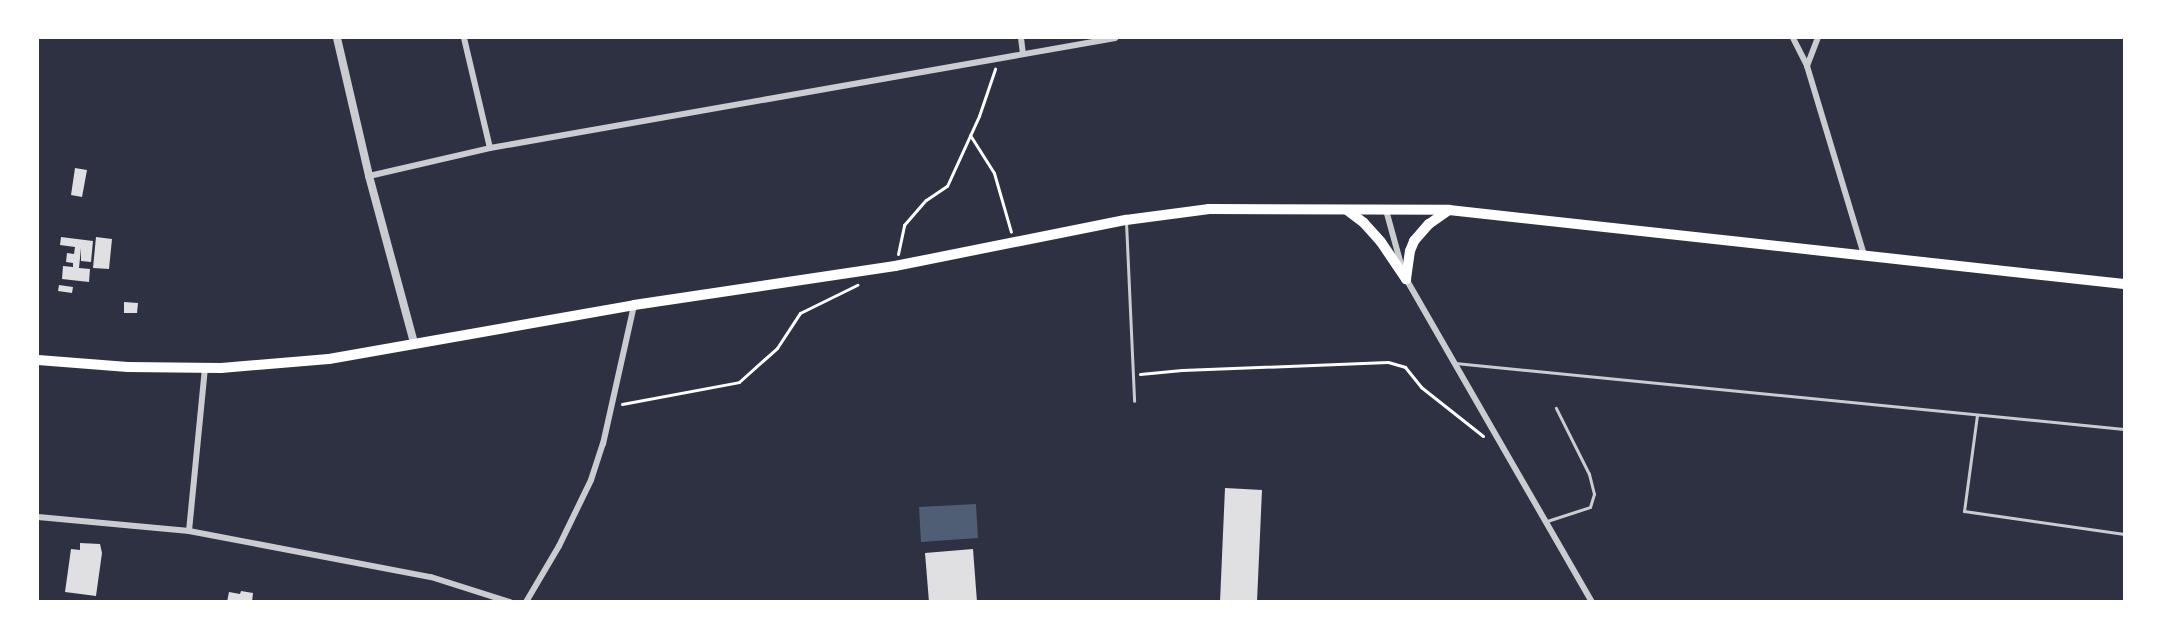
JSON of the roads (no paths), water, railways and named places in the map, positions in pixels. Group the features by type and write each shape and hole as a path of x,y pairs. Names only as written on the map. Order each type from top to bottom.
{"main road":[{"path":"38,360 128,367 205,368 329,358 634,305 895,266 1126,220 1209,209 1449,210 2124,284"},
{"path":"1347,210 1364,223 1381,242 1406,279"},
{"path":"1406,279 1410,251 1414,241 1429,224 1449,210"}],"street":[{"path":"337,38 369,176 414,343"},
{"path":"464,38 490,148"},
{"path":"1021,38 1023,54"},
{"path":"369,176 490,148 1115,38"},
{"path":"1792,38 1807,66 1864,255"},
{"path":"1807,66 1818,38"},
{"path":"1386,210 1406,279 1592,602"},
{"path":"526,602 559,546 591,480 634,305"},
{"path":"189,531 205,368"},
{"path":"38,517 189,531 431,577 510,602"}],"lane":[{"path":"1126,220 1134,401"},
{"path":"1455,363 2124,429"},
{"path":"1545,522 1590,507 1594,494 1589,474 1556,408"},
{"path":"1977,414 1964,511 2124,534"}],"water":[{"path":"976,504 978,538 921,542 919,507"}]}
